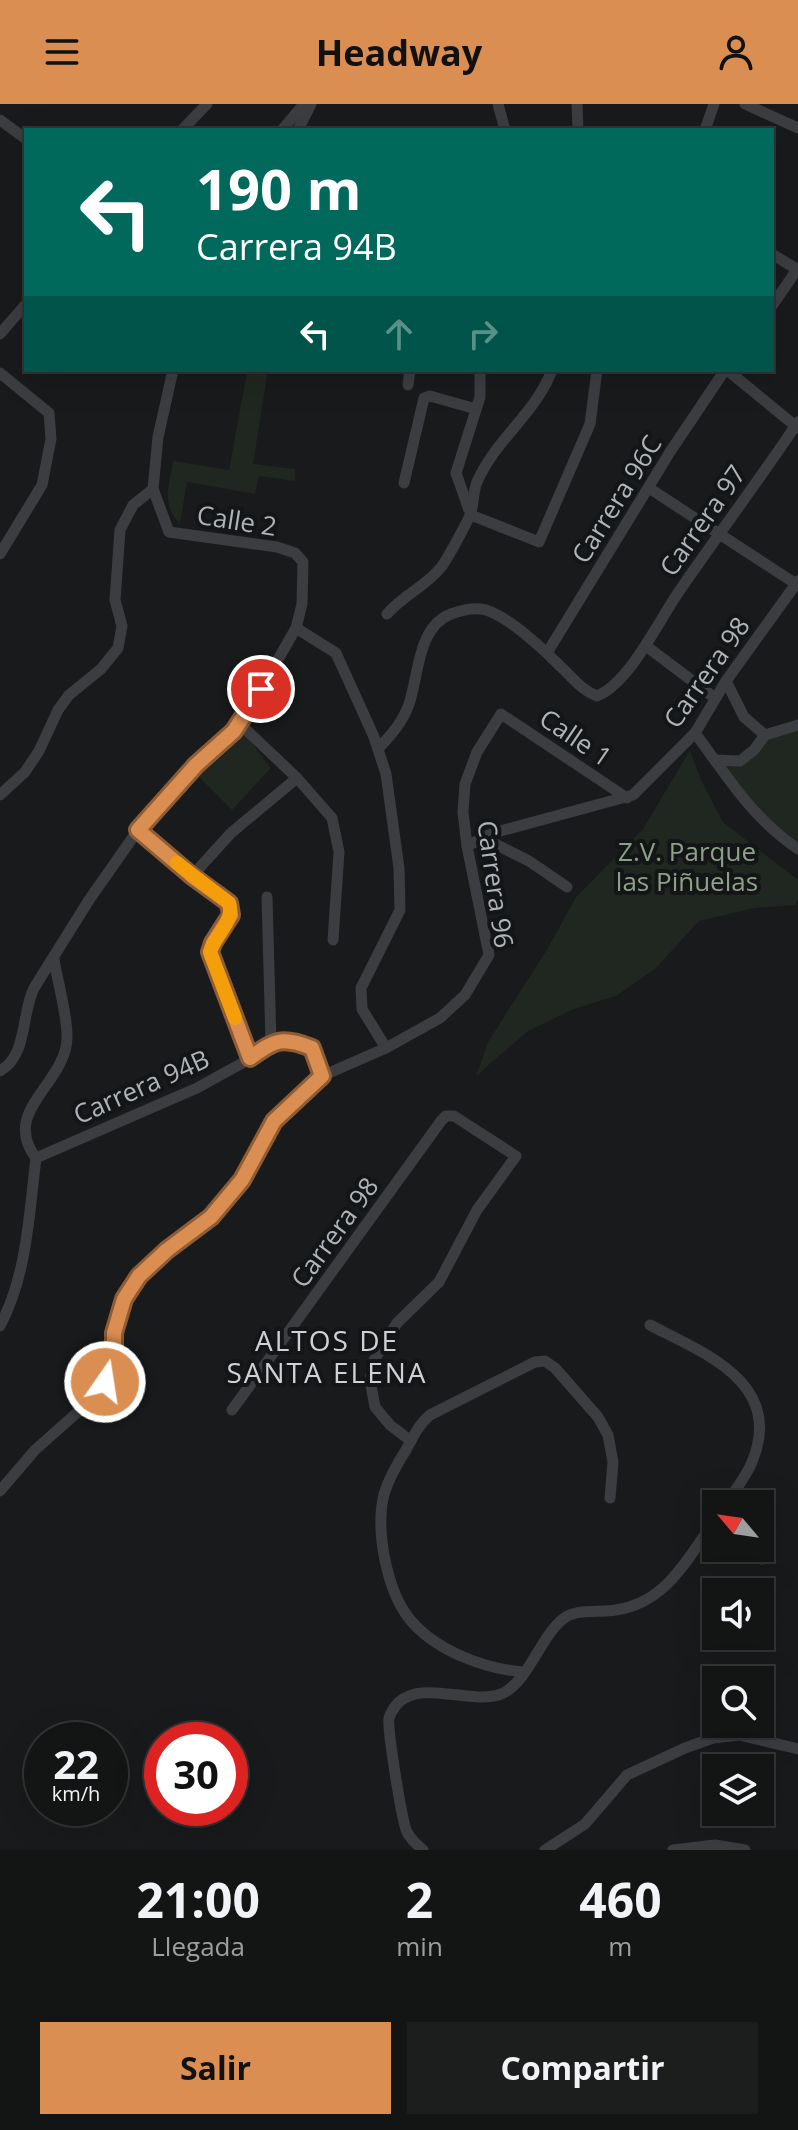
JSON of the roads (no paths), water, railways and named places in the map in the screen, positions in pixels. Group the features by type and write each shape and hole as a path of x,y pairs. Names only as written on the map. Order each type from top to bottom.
{"street":[{"path":"184,128 207,104"},
{"path":"284,128 304,104"},
{"path":"299,128 311,104"},
{"path":"498,104 504,128"},
{"path":"577,104 578,128"},
{"path":"706,128 714,104"},
{"path":"745,104 798,128"},
{"path":"0,120 24,138"},
{"path":"774,255 798,269 774,303"},
{"path":"0,334 24,306"},
{"path":"0,795 25,772 69,695 101,669 118,648 122,626 115,600 120,530 133,505 153,489 158,437 173,372"},
{"path":"408,385 410,372"},
{"path":"480,372 480,397 456,473 471,515 539,542 590,424 597,372"},
{"path":"387,614 400,599 433,577 445,562 471,515 476,484 494,454 539,397 551,372"},
{"name":"Carrera 96C","path":"547,653 725,372"},
{"path":"729,372 797,426"},
{"path":"0,373 49,413 51,439 42,485 0,554"},
{"path":"404,483 424,398 430,396 476,409"},
{"name":"Carrera 97","path":"547,653 585,691 597,696 607,692 646,646 677,594 797,426"},
{"path":"649,488 797,583"},
{"name":"Calle 2","path":"153,489 169,532 277,547 295,553 303,562 302,604 296,628"},
{"name":"Carrera 98","path":"467,846 483,838 633,795 695,733 726,681 797,583"},
{"path":"378,749 395,731 409,706 424,647 430,631 441,618 459,611 481,609 498,616 547,653"},
{"path":"0,1071 16,1055 27,1002 89,900 138,830 196,765 234,731 296,628 336,653 386,774 397,853 400,910 361,988 362,1009 386,1048"},
{"path":"646,646 715,698"},
{"path":"726,681 744,717 765,735"},
{"name":"Calle 1","path":"501,714 627,798"},
{"name":"Carrera 96","path":"322,1076 386,1048 440,1018 465,995 489,955 463,812 465,784 477,752 501,714"},
{"path":"239,723 297,778 332,818 339,852 333,940"},
{"path":"731,784 740,761 754,750 765,735 798,725"},
{"path":"695,733 731,784 773,832 798,849"},
{"path":"715,760 740,761"},
{"path":"192,876 231,833 297,778"},
{"path":"138,830 229,903 231,915 210,952 250,1058"},
{"path":"483,838 529,861 567,887"},
{"path":"0,1491 35,1450 97,1395 114,1361 114,1333 124,1299 139,1276 211,1217 242,1180 274,1121 322,1076 312,1048 293,1040 271,1043 267,897"},
{"path":"0,1326 11,1306 20,1277 36,1158 23,1146 17,1131 19,1117 60,1058 68,1039 54,959"},
{"name":"Carrera 94B","path":"36,1158 197,1088 271,1043"},
{"name":"Carrera 98","path":"232,1410 444,1118 450,1115 516,1156 477,1210 439,1282 397,1323 374,1360 370,1380 375,1407 390,1425 411,1441"},
{"path":"650,1325 726,1365 748,1390 757,1411 757,1444 750,1467 736,1489"},
{"path":"524,1672 488,1666 443,1646 414,1624 402,1605 388,1570 382,1514 389,1482 411,1441 430,1415 535,1362 545,1361 555,1368 605,1429 612,1453 610,1498"},
{"path":"423,1850 413,1841 403,1820 388,1725 396,1706 406,1697 419,1694 498,1695 511,1688 565,1617 635,1606 661,1592 702,1538"},
{"path":"545,1850 585,1824 627,1775 685,1748 713,1738 739,1735 754,1736 798,1749"},
{"path":"673,1850 715,1845 745,1850"}],"district":[{"name":"ALTOS DE SANTA ELENA","path":"327,1356"}],"park label":[{"name":"Z.V. Parque las Piñuelas","path":"687,866"}]}
